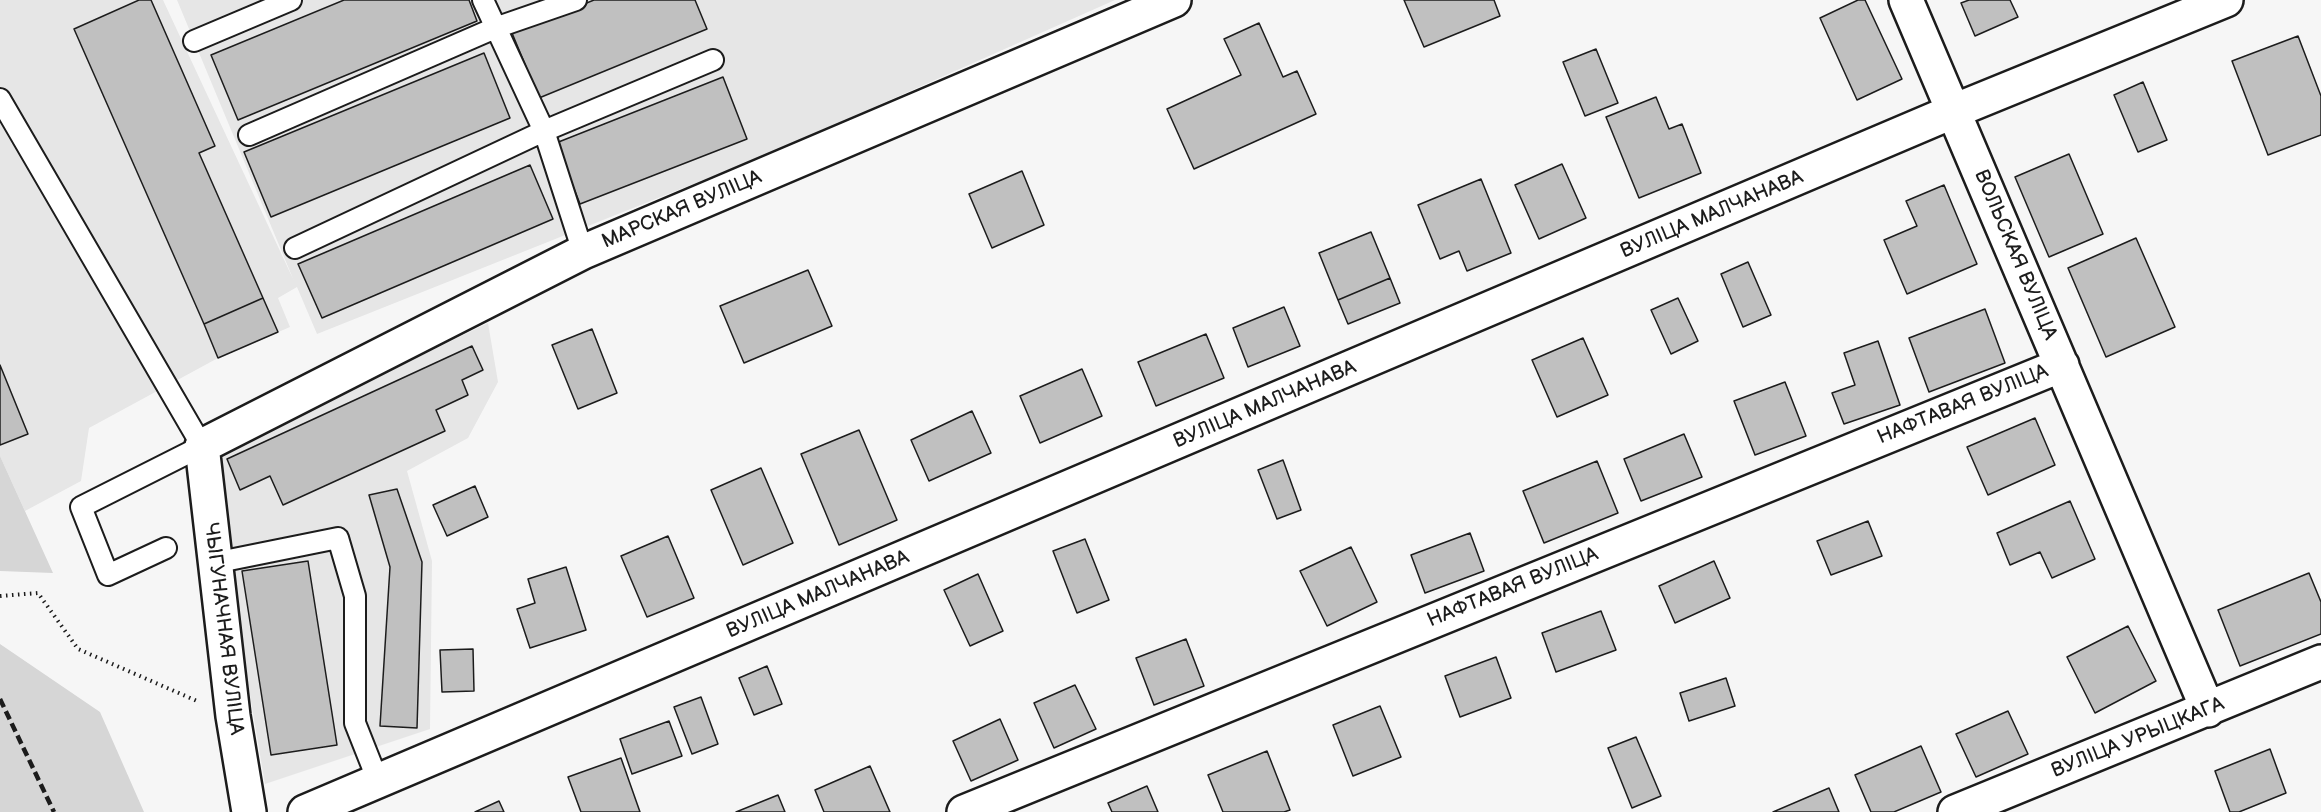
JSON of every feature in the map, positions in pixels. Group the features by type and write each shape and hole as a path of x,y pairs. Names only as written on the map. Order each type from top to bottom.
{"street":[{"name":"МАРСКАЯ ВУЛІЦА","path":"202,446 583,252 1174,0"},
{"name":"ВОЛЬСКАЯ ВУЛІЦА","path":"1906,0 2208,710"},
{"name":"ВУЛІЦА МАЛЧАНАВА","path":"304,812 1953,111 2226,0"},
{"name":"НАФТАВАЯ ВУЛІЦА","path":"964,812 2062,365"},
{"name":"ЧЫГУНАЧНАЯ ВУЛІЦА","path":"202,446 233,716 249,812"},
{"name":"ВУЛІЦА УРЫЦКАГА","path":"1955,812 2321,662"}],"lane":[{"path":"194,41 291,0"},
{"path":"483,0 544,131 583,252"},
{"path":"249,135 495,28 576,0"},
{"path":"295,248 544,131 713,60"},
{"path":"0,99 202,446 81,507 108,574 166,548"},
{"path":"214,563 338,538 354,596 355,723 378,781"}],"path":[{"path":"0,596 38,593 78,649 233,716"}],"shaded area":[{"path":"0,0 163,0 294,281 177,0 1115,0 766,155 317,334 297,287 278,298 290,327 218,358 89,428 81,481 25,511 0,456"},
{"path":"488,323 498,382 468,438 407,471 432,561 430,729 265,784 210,458"},
{"path":"0,456 53,573 0,571"},
{"path":"0,644 100,712 144,812 0,812"}],"building":[{"path":"139,0 151,0 215,146 199,153 263,298 204,324 74,29"},
{"path":"344,0 469,0 477,21 238,120 211,55"},
{"path":"594,0 695,0 707,29 539,98 512,33"},
{"path":"1404,0 1494,0 1500,16 1424,47"},
{"path":"1858,0 1865,0 1902,79 1857,100 1820,18"},
{"path":"1969,0 2010,0 2018,17 1975,36 1961,3"},
{"path":"1259,23 1283,77 1297,71 1316,114 1194,169 1167,109 1241,75 1224,39"},
{"path":"2298,36 2321,96 2321,135 2268,155 2232,61"},
{"path":"1596,49 1618,103 1585,116 1563,62"},
{"path":"484,53 510,118 271,217 244,152"},
{"path":"723,77 747,139 580,204 556,143"},
{"path":"2143,82 2167,140 2138,152 2114,95"},
{"path":"1656,97 1669,129 1682,124 1701,173 1639,198 1606,117"},
{"path":"2069,154 2103,234 2049,257 2015,177"},
{"path":"1562,164 1586,218 1539,239 1515,185"},
{"path":"530,165 553,219 322,318 298,264"},
{"path":"1022,171 1044,225 992,248 969,194"},
{"path":"1481,179 1511,253 1467,271 1459,251 1440,259 1418,205"},
{"path":"1944,185 1977,264 1907,294 1884,240 1917,226 1906,201"},
{"path":"1371,232 1390,278 1338,300 1319,253"},
{"path":"2136,238 2175,327 2106,357 2068,268"},
{"path":"1748,262 1771,315 1743,327 1721,274"},
{"path":"808,270 832,326 744,363 720,306"},
{"path":"1390,278 1400,303 1348,324 1338,300"},
{"path":"263,298 278,332 218,358 204,324"},
{"path":"1678,298 1698,341 1671,354 1651,310"},
{"path":"1284,307 1300,346 1248,367 1233,328"},
{"path":"1985,309 2005,363 1929,392 1909,338"},
{"path":"592,329 617,393 578,409 552,345"},
{"path":"1206,334 1224,378 1156,406 1138,362"},
{"path":"1583,338 1608,395 1557,417 1532,360"},
{"path":"1878,341 1900,405 1844,424 1832,393 1855,385 1844,353"},
{"path":"472,346 483,370 462,380 468,395 436,410 445,431 283,505 270,476 240,490 227,459"},
{"path":"0,365 28,434 0,445"},
{"path":"1082,369 1102,416 1040,443 1020,396"},
{"path":"1785,382 1806,436 1755,455 1734,401"},
{"path":"972,411 991,453 929,481 911,440"},
{"path":"2035,418 2055,465 1988,495 1967,447"},
{"path":"859,430 897,520 839,545 801,454"},
{"path":"1684,434 1702,477 1641,501 1624,459"},
{"path":"1283,460 1301,510 1277,519 1258,470"},
{"path":"1597,461 1618,513 1544,543 1523,491"},
{"path":"761,468 793,543 743,565 711,490"},
{"path":"475,486 488,517 447,536 433,505"},
{"path":"397,489 422,562 417,728 380,726 390,567 369,495"},
{"path":"2070,501 2095,559 2052,578 2040,552 2010,565 1997,533"},
{"path":"1868,521 1882,556 1831,575 1817,541"},
{"path":"1470,533 1484,571 1425,593 1411,555"},
{"path":"668,536 694,598 647,617 621,556"},
{"path":"1085,539 1109,600 1077,613 1053,551"},
{"path":"1351,547 1377,602 1327,626 1300,571"},
{"path":"308,561 337,745 271,755 242,571"},
{"path":"1714,561 1730,598 1675,623 1659,586"},
{"path":"566,567 586,630 530,648 517,609 535,603 528,579"},
{"path":"2309,573 2321,602 2321,634 2240,666 2218,610"},
{"path":"978,574 1003,631 970,646 944,590"},
{"path":"1601,611 1616,650 1556,672 1542,633"},
{"path":"2128,626 2156,681 2095,713 2067,657"},
{"path":"1186,639 1204,686 1154,705 1136,658"},
{"path":"473,649 474,691 442,692 440,650"},
{"path":"1496,657 1511,698 1460,717 1445,676"},
{"path":"767,666 782,704 754,715 739,678"},
{"path":"1726,678 1735,706 1689,721 1680,693"},
{"path":"1075,685 1096,729 1054,748 1034,703"},
{"path":"701,697 718,744 692,754 674,707"},
{"path":"1380,706 1401,757 1353,776 1333,725"},
{"path":"2008,711 2028,754 1976,777 1956,734"},
{"path":"1000,719 1018,760 971,781 953,741"},
{"path":"669,721 682,756 632,774 620,739"},
{"path":"1636,737 1661,796 1632,808 1608,748"},
{"path":"1921,746 1941,792 1894,812 1871,812 1855,775"},
{"path":"2270,749 2286,793 2239,812 2230,812 2215,771"},
{"path":"1267,751 1290,810 1284,812 1223,812 1208,775"},
{"path":"621,758 640,812 581,812 568,777"},
{"path":"870,766 890,812 824,812 815,790"},
{"path":"1147,786 1158,812 1112,812 1108,803"},
{"path":"1829,788 1839,812 1773,812"},
{"path":"778,795 785,812 736,812"},
{"path":"499,801 504,812 475,812"}],"railway":[{"path":"0,699 54,812"}]}
